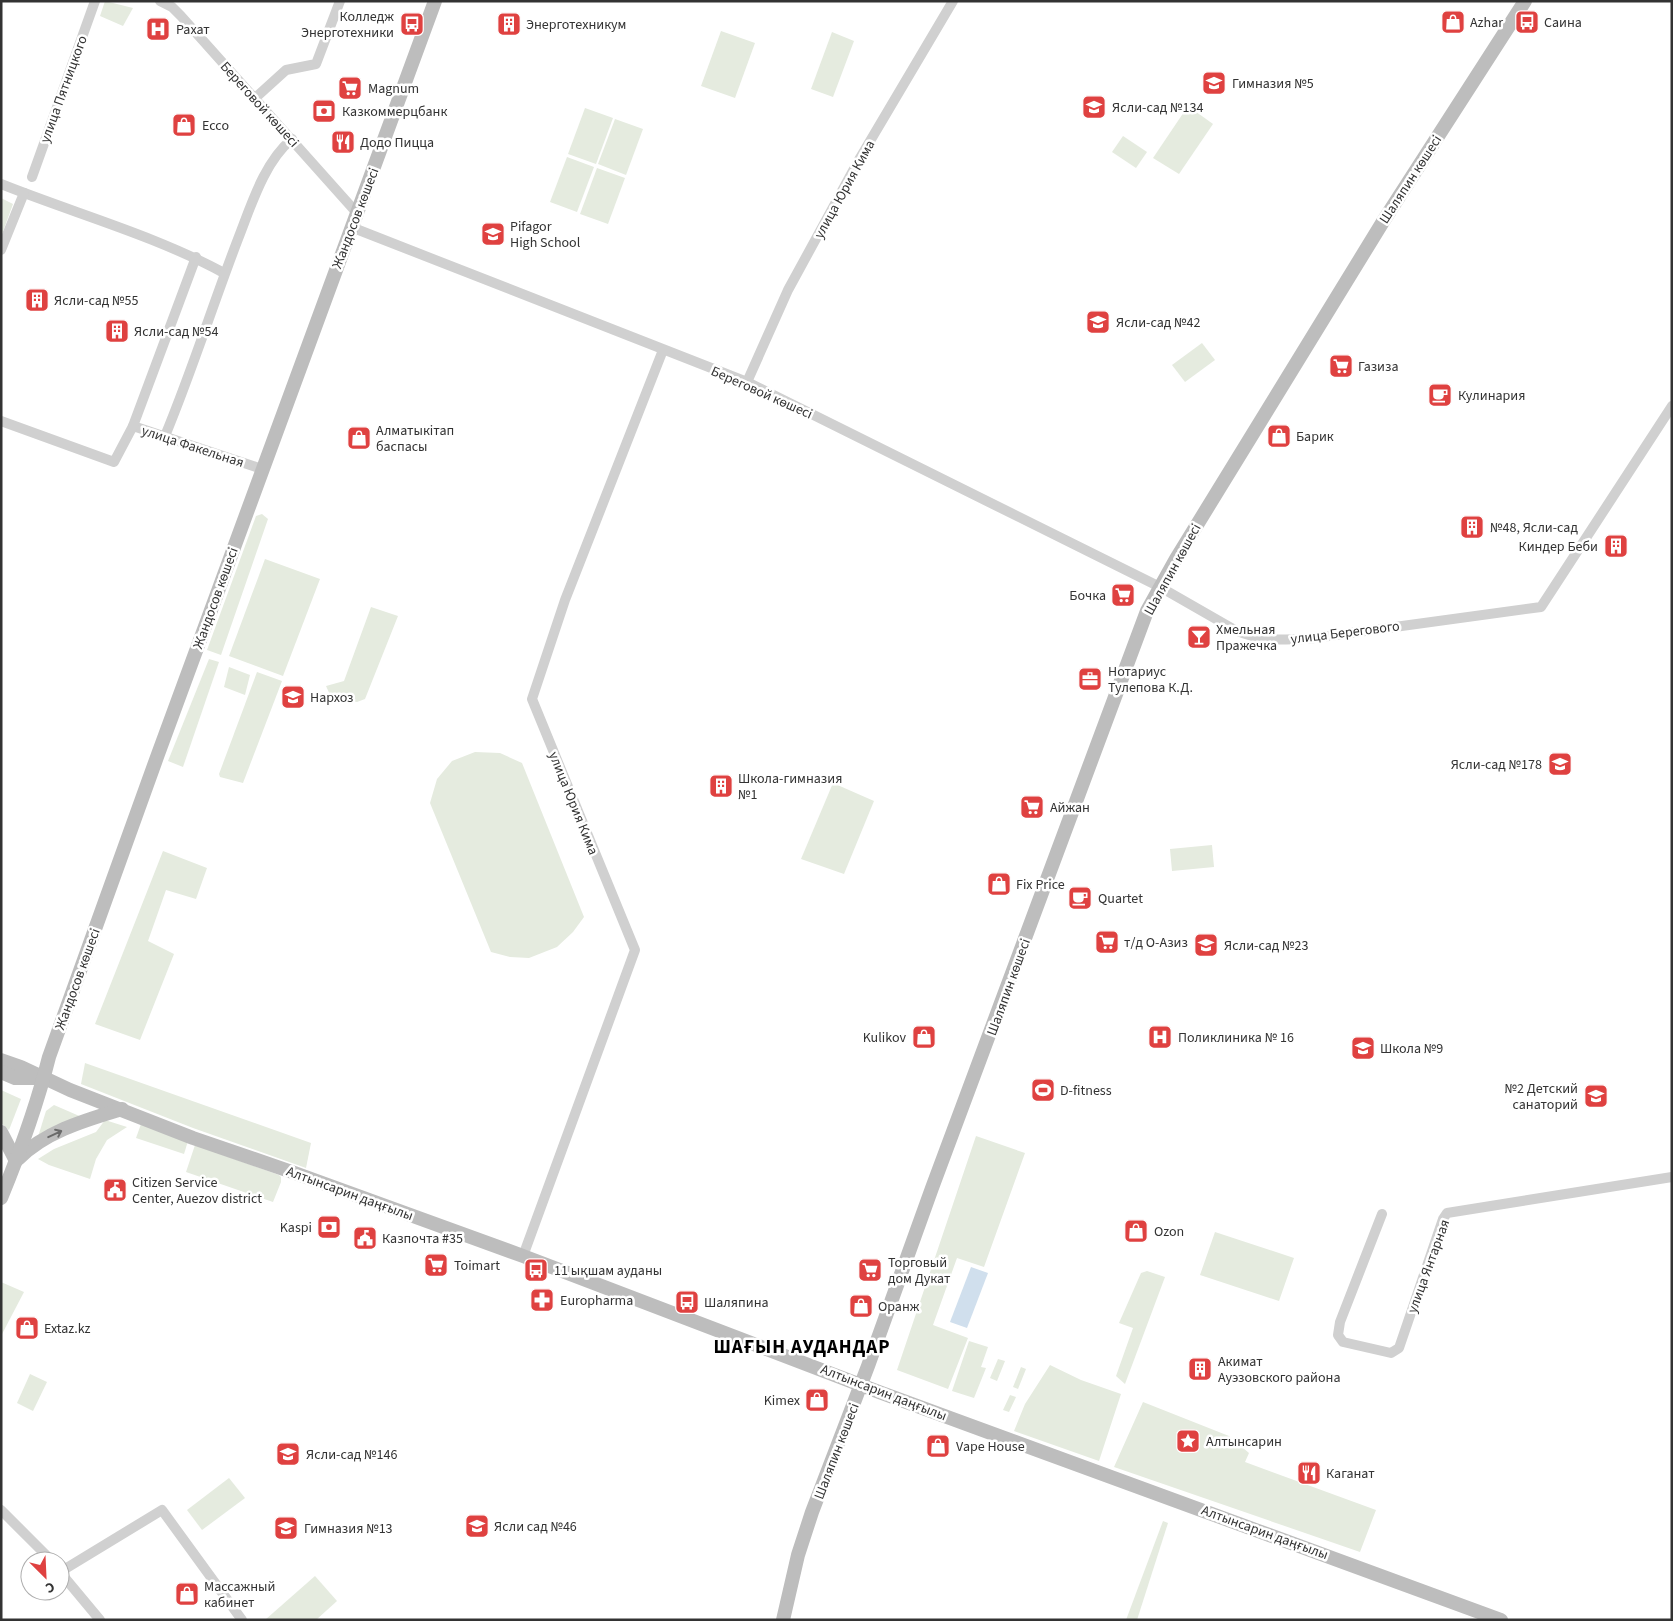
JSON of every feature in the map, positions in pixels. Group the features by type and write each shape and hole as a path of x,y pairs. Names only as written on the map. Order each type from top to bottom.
{"main road":[{"name":"Жандосов көшесі","path":"1,1198 16,1162 49,1058 157,757 356,212 366,190 436,1"},
{"name":"Шаляпин көшесі","path":"783,1620 798,1555 809,1521 1141,627 1160,587 1286,378 1384,220 1525,1"},
{"name":"Алтынсарин даңғылы","path":"1,1060 194,1138 523,1256 861,1384 1501,1620"},
{"path":"1,1072 15,1078 44,1078"},
{"path":"1,1132 16,1162 30,1147 39,1141 94,1117 122,1109"}],"street":[{"name":"улица Пятницкого","path":"32,178 95,1"},
{"name":"Береговой көшесі","path":"160,1 172,7 181,16 356,212"},
{"path":"254,99 286,70 316,64 340,1"},
{"name":"улица Юрия Кима","path":"747,382 788,290 855,166 952,1"},
{"path":"165,436 224,273 259,186 282,147 292,139"},
{"path":"1,184 108,222 196,257 224,273"},
{"path":"1,250 24,193"},
{"name":"Береговой көшесі","path":"351,227 747,382 1160,587"},
{"path":"133,426 196,257"},
{"name":"улица Юрия Кима","path":"523,1256 635,950 532,699 565,600 664,350"},
{"name":"улица Берегового","path":"1160,587 1235,630 1248,635 1274,640 1307,639 1541,607 1672,406"},
{"name":"улица Факельная","path":"1,420 114,462 133,426 262,469"},
{"name":"улица Янтарная","path":"1382,1214 1340,1322 1338,1335 1343,1342 1391,1353 1398,1348 1413,1310 1443,1219 1447,1213 1672,1177"},
{"path":"1,1510 42,1551"},
{"path":"70,1566 162,1510 242,1620"},
{"path":"70,1584 100,1620"}],"shaded area":[{"path":"105,1 133,8 123,26 100,16"},
{"path":"721,31 755,43 735,98 701,86"},
{"path":"832,32 854,41 833,97 811,89"},
{"path":"1188,106 1213,124 1179,174 1153,158"},
{"path":"585,108 613,118 596,164 568,154"},
{"path":"615,119 643,129 626,175 598,164"},
{"path":"1123,136 1147,152 1136,168 1112,152"},
{"path":"567,157 594,167 577,212 550,202"},
{"path":"597,168 625,178 608,224 580,214"},
{"path":"1,198 13,204 1,237"},
{"path":"1202,343 1215,360 1185,382 1172,365"},
{"path":"262,514 268,519 221,655 207,650 256,516"},
{"path":"265,559 320,579 283,676 229,656"},
{"path":"371,607 398,616 365,699 357,702 331,697 326,686 344,681"},
{"path":"209,659 219,662 183,767 168,761"},
{"path":"229,667 250,675 245,695 224,687"},
{"path":"257,672 282,681 243,783 220,777 219,774"},
{"path":"475,752 500,753 522,763 584,917 573,932 557,947 529,958 510,957 491,952 430,803 437,779 452,761"},
{"path":"833,783 874,801 844,874 801,859"},
{"path":"1212,845 1214,867 1172,871 1170,849"},
{"path":"163,851 207,868 196,899 166,890 148,941 174,954 140,1040 95,1024"},
{"path":"85,1063 311,1143 306,1168 193,1128 81,1084"},
{"path":"1,1090 21,1099 9,1130 1,1123"},
{"path":"54,1105 84,1118 37,1140 46,1111"},
{"path":"105,1120 127,1127 107,1140 96,1159 90,1179 49,1165 38,1159 54,1149 96,1132"},
{"path":"141,1124 188,1141 184,1154 136,1138"},
{"path":"976,1136 1025,1153 984,1267 957,1258 933,1325 968,1338 948,1389 897,1370"},
{"path":"195,1145 279,1175 281,1182 273,1202 186,1172"},
{"path":"1215,1232 1294,1258 1279,1301 1200,1275"},
{"path":"1147,1271 1165,1277 1125,1384 1116,1376 1133,1328 1119,1323 1141,1273"},
{"path":"1,1282 24,1292 1,1336"},
{"path":"969,1341 988,1347 981,1367 986,1368 974,1398 952,1391"},
{"path":"998,1359 1005,1361 997,1381 990,1378"},
{"path":"1050,1365 1081,1380 1121,1394 1099,1461 1014,1431 1025,1404"},
{"path":"1021,1367 1026,1369 1018,1389 1013,1387"},
{"path":"30,1374 47,1382 33,1411 17,1403"},
{"path":"1010,1395 1016,1397 1009,1412 1003,1410"},
{"path":"1143,1402 1229,1436 1249,1453 1245,1462 1376,1510 1360,1552 1114,1467"},
{"path":"229,1478 245,1498 202,1530 187,1510"},
{"path":"1163,1521 1168,1523 1137,1620 1126,1620"},
{"path":"315,1576 337,1601 316,1620 265,1620"}],"water":[{"path":"971,1267 988,1273 967,1328 950,1322"}],"place":[{"name":"Azhar","path":"1453,22"},
{"name":"Саина","path":"1527,22"},
{"name":"Колледж Энерготехники","path":"412,24"},
{"name":"Энерготехникум","path":"509,24"},
{"name":"Рахат","path":"158,29"},
{"name":"Гимназия №5","path":"1214,83"},
{"name":"Magnum","path":"350,88"},
{"name":"Ясли-сад №134","path":"1094,107"},
{"name":"Казкоммерцбанк","path":"324,111"},
{"name":"Ecco","path":"184,125"},
{"name":"Додо Пицца","path":"343,142"},
{"name":"Pifagor High School","path":"493,234"},
{"name":"Ясли-сад №55","path":"37,300"},
{"name":"Ясли-сад №42","path":"1098,322"},
{"name":"Ясли-сад №54","path":"117,331"},
{"name":"Газиза","path":"1341,366"},
{"name":"Кулинария","path":"1440,395"},
{"name":"Барик","path":"1279,436"},
{"name":"Алматыкітап баспасы","path":"359,438"},
{"name":"№48, Ясли-сад","path":"1472,527"},
{"name":"Киндер Беби","path":"1616,546"},
{"name":"Бочка","path":"1123,595"},
{"name":"Хмельная Пражечка","path":"1199,637"},
{"name":"Нотариус Тулепова К.Д.","path":"1090,679"},
{"name":"Нархоз","path":"293,697"},
{"name":"Ясли-сад №178","path":"1560,764"},
{"name":"Школа-гимназия №1","path":"721,786"},
{"name":"Айжан","path":"1032,807"},
{"name":"Fix Price","path":"999,884"},
{"name":"Quartet","path":"1080,898"},
{"name":"т/д О-Азиз","path":"1107,942"},
{"name":"Ясли-сад №23","path":"1206,945"},
{"name":"Kulikov","path":"924,1037"},
{"name":"Поликлиника № 16","path":"1160,1037"},
{"name":"Школа №9","path":"1363,1048"},
{"name":"D-fitness","path":"1043,1090"},
{"name":"№2 Детский санаторий","path":"1596,1096"},
{"name":"Citizen Service Center, Auezov district","path":"115,1190"},
{"name":"Kaspi","path":"329,1227"},
{"name":"Ozon","path":"1136,1231"},
{"name":"Казпочта #35","path":"365,1238"},
{"name":"Toimart","path":"436,1265"},
{"name":"11 ықшам ауданы","path":"536,1270"},
{"name":"Торговый дом Дукат","path":"870,1270"},
{"name":"Europharma","path":"542,1300"},
{"name":"Шаляпина","path":"687,1302"},
{"name":"Оранж","path":"861,1306"},
{"name":"Extaz.kz","path":"27,1328"},
{"name":"Акимат Ауэзовского района","path":"1200,1369"},
{"name":"Kimex","path":"817,1400"},
{"name":"Алтынсарин","path":"1188,1441"},
{"name":"Vape House","path":"938,1446"},
{"name":"Ясли-сад №146","path":"288,1454"},
{"name":"Каганат","path":"1309,1473"},
{"name":"Ясли сад №46","path":"477,1526"},
{"name":"Гимназия №13","path":"286,1528"},
{"name":"Массажный кабинет","path":"187,1594"}],"district":[{"name":"ШАҒЫН АУДАНДАР","path":"802,1346"}]}
